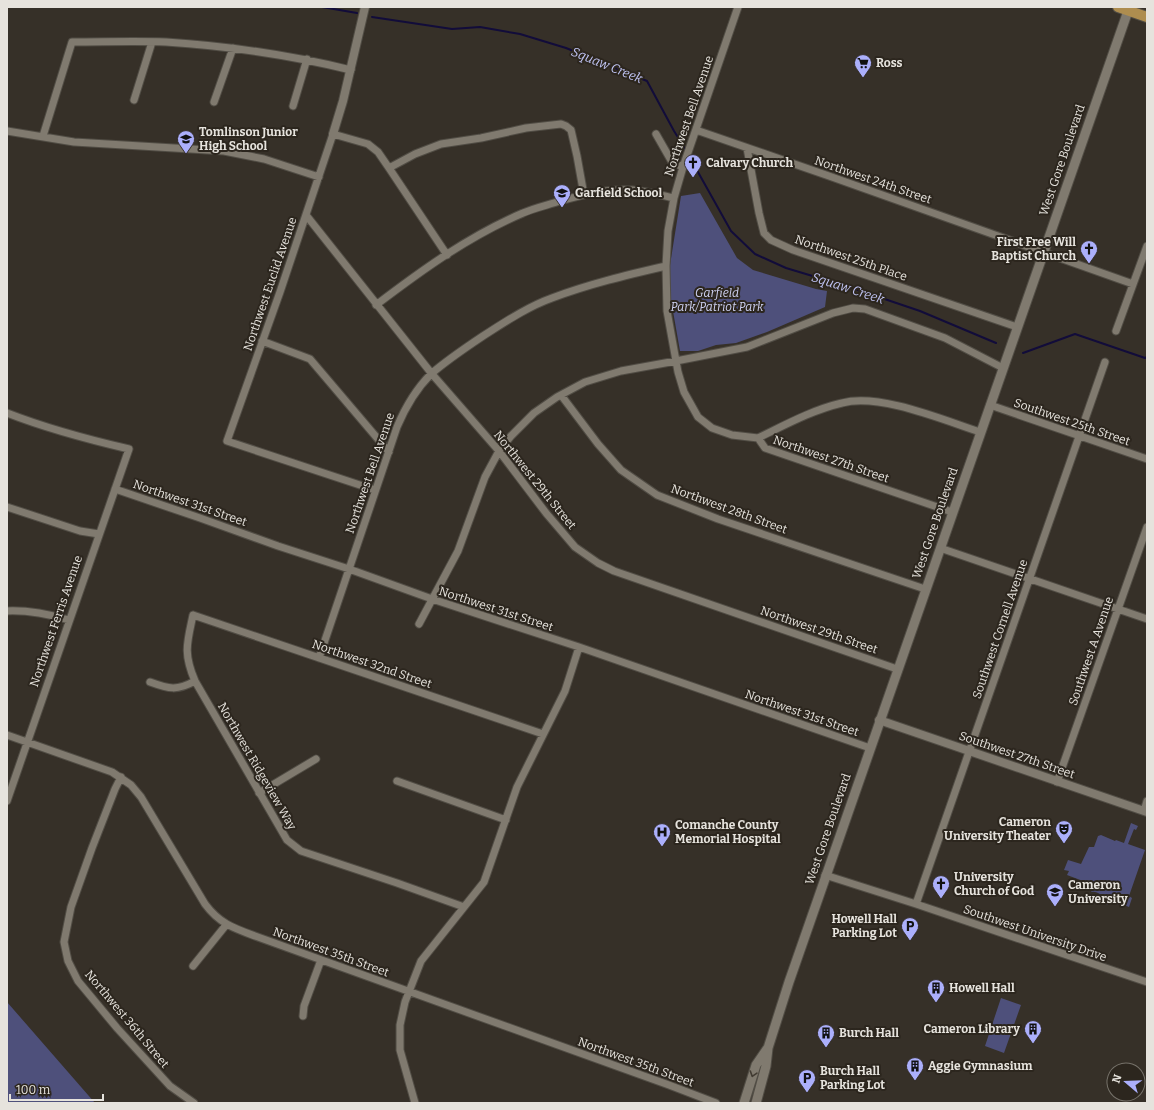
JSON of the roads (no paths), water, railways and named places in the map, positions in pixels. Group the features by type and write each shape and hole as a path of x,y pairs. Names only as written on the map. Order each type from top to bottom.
{"main road":[{"path":"1118,7 1128,9 1147,17"},
{"name":"West Gore Boulevard","path":"756,1103 766,1066 768,1048 825,875 1128,9"},
{"name":"West Gore Boulevard","path":"744,1103 756,1065 768,1048"}],"street":[{"path":"365,7 351,70 333,134 368,144 378,152 447,255"},
{"name":"Northwest Bell Avenue","path":"319,658 389,452 396,427 404,410 422,385 432,374 464,349 512,318 550,298 602,281 666,266 668,230 674,198 684,164 738,7"},
{"path":"43,136 72,42 152,42 233,48 307,59 351,70"},
{"path":"134,100 152,42"},
{"path":"214,102 233,48"},
{"path":"293,106 307,59"},
{"path":"389,168 416,154 442,144 481,138 526,128 561,124 571,130 584,195"},
{"name":"Northwest 24th Street","path":"696,130 1044,251 1056,257 1133,284"},
{"path":"7,131 74,142 224,151 264,159 319,177"},
{"name":"Northwest Euclid Avenue","path":"333,134 227,441 376,490"},
{"path":"656,134 672,162 684,164"},
{"name":"Northwest 25th Place","path":"747,148 764,233 771,240 793,250 1017,327"},
{"path":"376,304 420,272 488,229 524,212 597,192 632,190 674,198"},
{"name":"Northwest 29th Street","path":"306,215 432,374 499,451 546,514 575,547 598,563 614,571 897,669"},
{"path":"1116,331 1147,246"},
{"name":"Northwest 27th Street","path":"666,266 667,311 676,361 684,392 698,417 712,428 732,435 758,438 765,448 952,512"},
{"path":"419,624 458,551 485,477 499,451 534,413 561,395 585,382 621,371 747,347 833,313 853,308 865,309 945,338 1003,368"},
{"path":"262,341 310,359 389,452"},
{"name":"Southwest Cornell Avenue","path":"916,904 1105,362"},
{"name":"Northwest 28th Street","path":"561,395 598,444 621,470 657,495 718,519 925,589"},
{"path":"758,438 803,416 843,402 870,401 899,406 980,432"},
{"name":"Southwest 25th Street","path":"990,405 1147,459"},
{"name":"Northwest Ferris Avenue","path":"7,412 36,424 82,438 129,449 26,742 7,801"},
{"name":"Northwest 31st Street","path":"115,489 278,546 349,568 432,599 870,748"},
{"path":"7,507 80,531 99,534"},
{"name":"Southwest A Avenue","path":"1057,782 1147,527"},
{"path":"940,548 1147,619"},
{"path":"7,612 26,611 52,615 69,620"},
{"name":"Northwest 32nd Street","path":"193,615 543,734"},
{"name":"Northwest Ridgeview Way","path":"193,615 186,652 188,665 195,681 287,840 301,852 397,883 464,907"},
{"path":"416,1103 400,1050 400,1025 405,1002 421,961 484,882 517,787 565,690 579,648"},
{"path":"150,682 175,689 195,681"},
{"name":"Southwest 27th Street","path":"879,720 1145,811"},
{"name":"Northwest 35th Street","path":"7,735 112,772 131,785 141,797 205,904 212,913 226,925 716,1103"},
{"path":"259,794 316,759"},
{"name":"Northwest 36th Street","path":"121,778 115,789 92,848 71,908 64,942 68,961 78,981 117,1028 170,1086 194,1103"},
{"path":"397,782 506,820"},
{"path":"1145,811 1147,801"},
{"name":"Southwest University Drive","path":"825,875 1147,982"},
{"path":"193,966 226,925"},
{"path":"303,1016 304,1006 321,960"}],"waterway":[{"name":"Squaw Creek","path":"322,7 357,13"},
{"name":"Squaw Creek","path":"372,17 452,29 480,27 520,34 566,48 647,81 686,150"},
{"name":"Squaw Creek","path":"689,156 731,231 755,254 786,268 920,311 996,343"},
{"name":"Squaw Creek","path":"1023,353 1075,334 1145,358 1147,357"}],"place":[{"name":"Ross","path":"863,78"},
{"name":"Tomlinson Junior High School","path":"186,154"},
{"name":"Calvary Church","path":"693,178"},
{"name":"Garfield School","path":"562,208"},
{"name":"First Free Will Baptist Church","path":"1089,264"},
{"name":"Cameron University Theater","path":"1064,844"},
{"name":"Comanche County Memorial Hospital","path":"662,847"},
{"name":"University Church of God","path":"941,899"},
{"name":"Cameron University","path":"1055,907"},
{"name":"Howell Hall Parking Lot","path":"910,941"},
{"name":"Howell Hall","path":"936,1003"},
{"name":"Cameron Library","path":"1033,1044"},
{"name":"Burch Hall","path":"826,1048"},
{"name":"Aggie Gymnasium","path":"915,1081"},
{"name":"Burch Hall Parking Lot","path":"807,1093"}],"park label":[{"name":"Garfield Park/Patriot Park","path":"717,300"}]}
